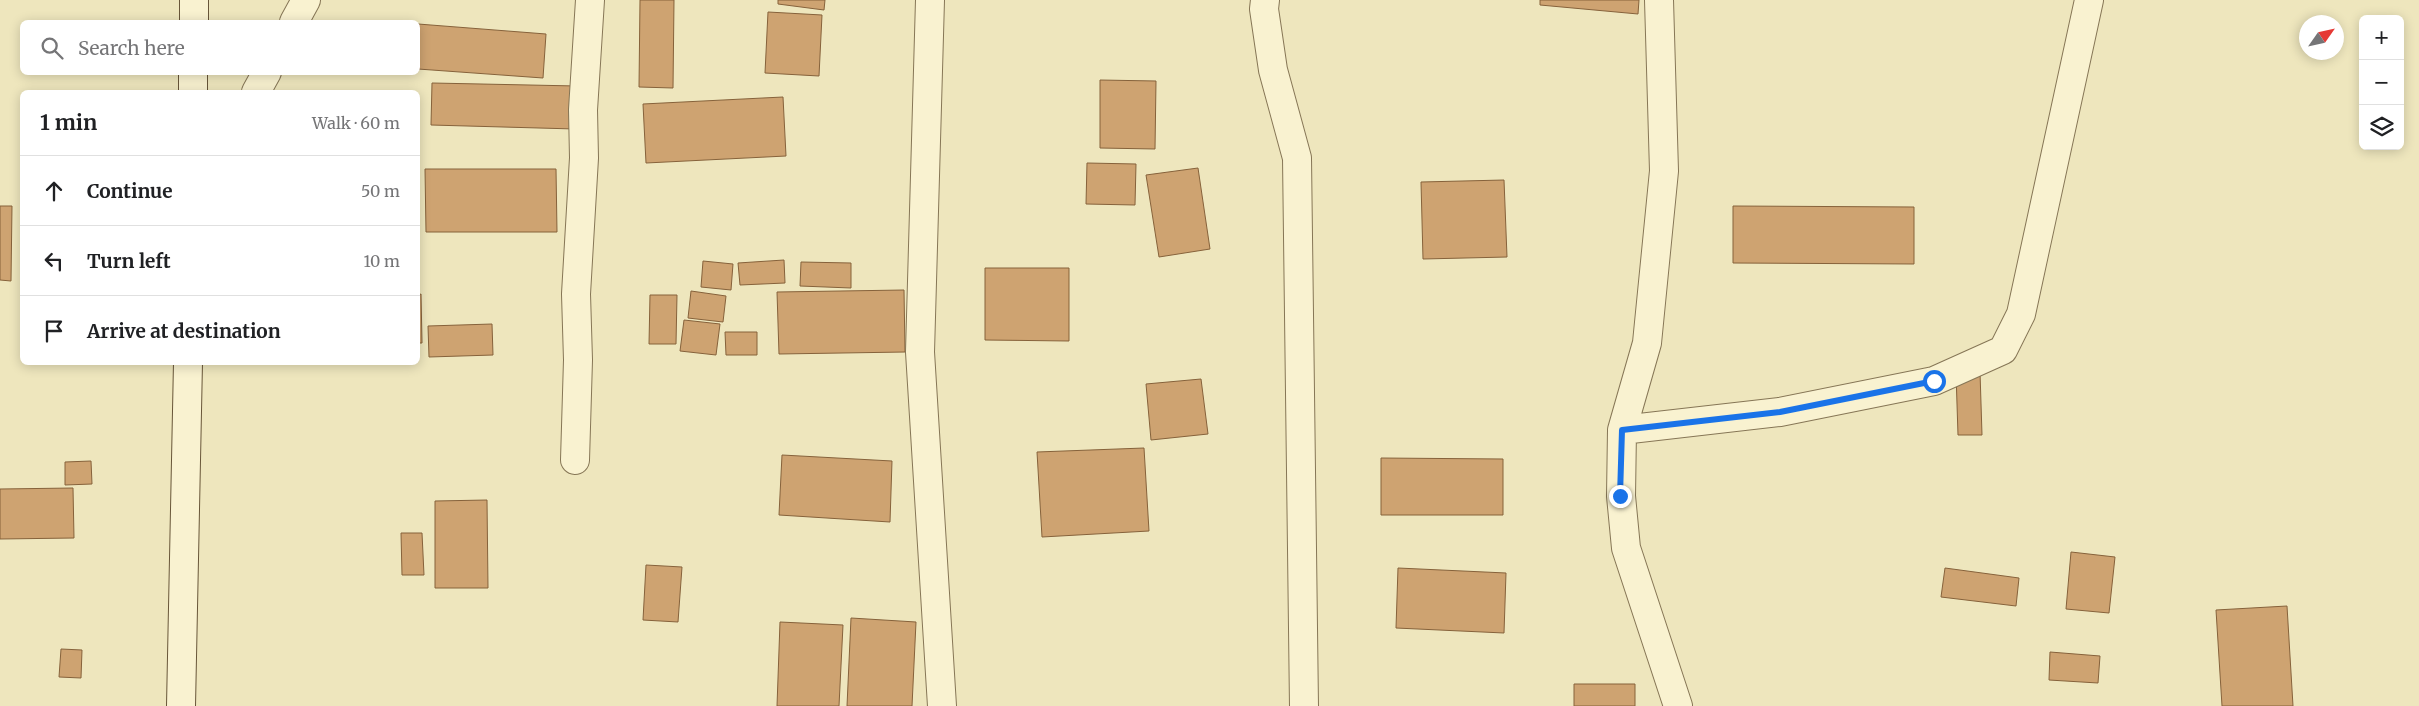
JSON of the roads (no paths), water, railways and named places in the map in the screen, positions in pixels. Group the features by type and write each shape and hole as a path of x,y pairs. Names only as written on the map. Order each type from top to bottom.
{"street":[{"path":"194,0 194,20"},
{"path":"295,20 306,0"},
{"path":"575,460 578,360 576,294 590,0"},
{"path":"930,0 920,352 942,706"},
{"path":"1265,0 1264,9 1273,70 1297,158 1304,706"},
{"path":"1659,0 1664,171 1647,343 1622,430 1620,496 1626,548 1678,706"},
{"path":"1622,430 1780,412 1934,381 2003,350 2021,314 2089,0"},
{"path":"193,75 193,90"},
{"path":"257,90 265,75"},
{"path":"181,706 188,365"}]}
